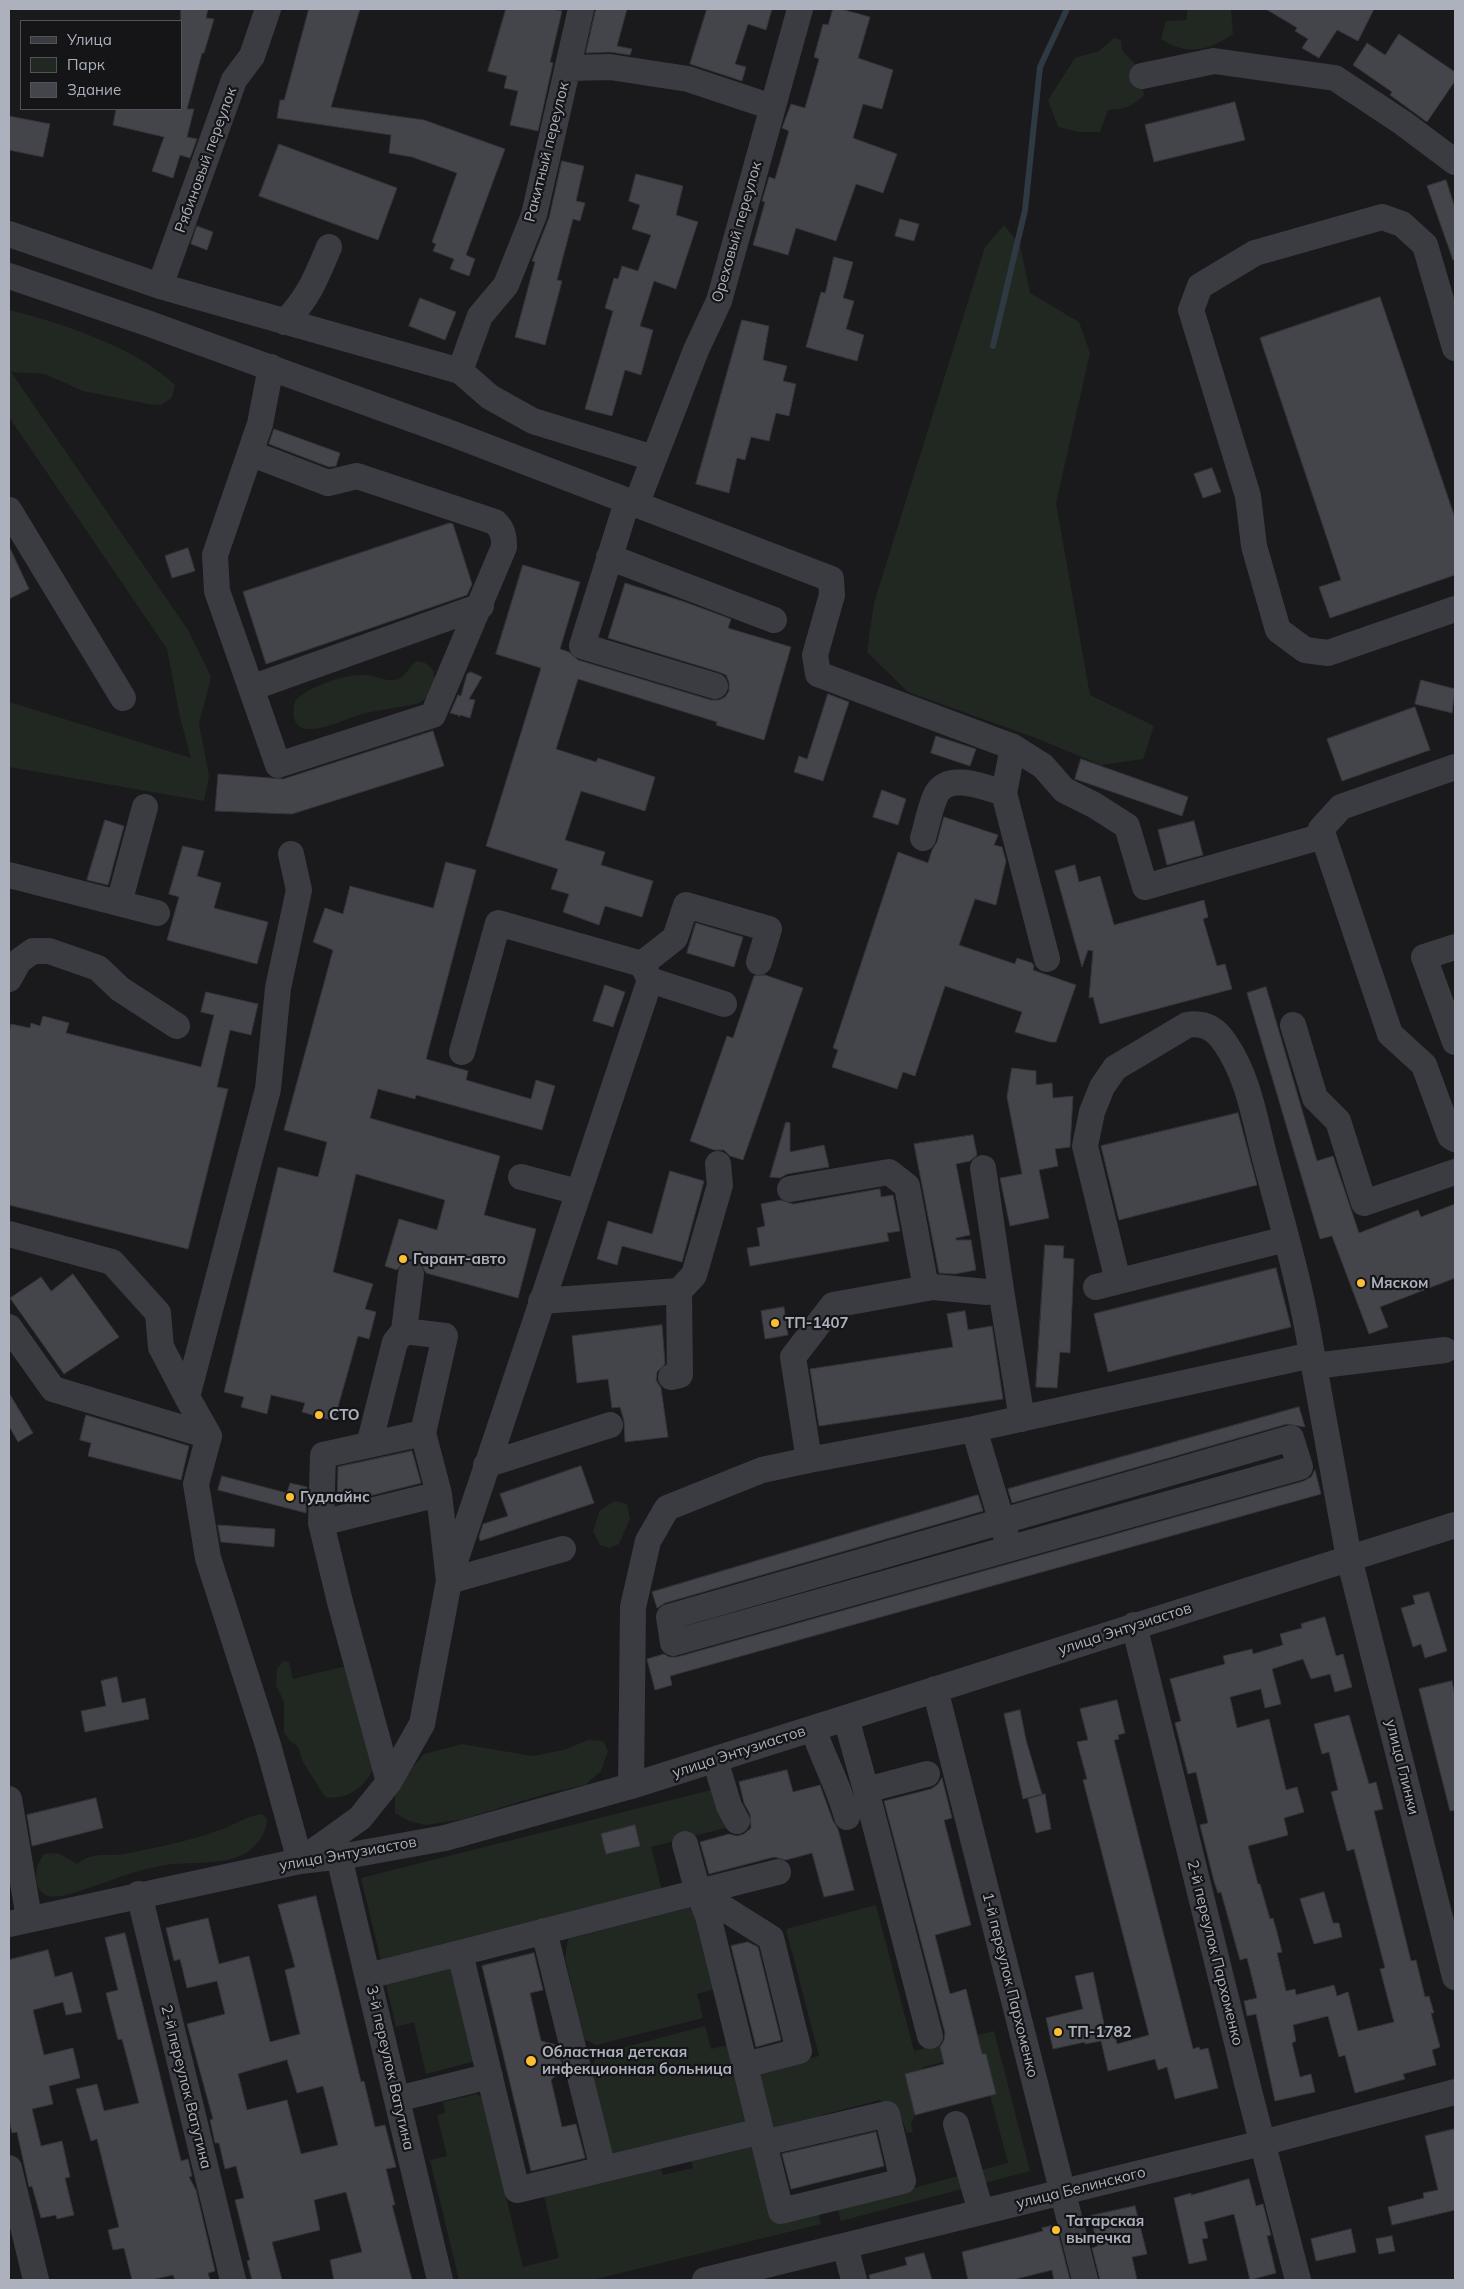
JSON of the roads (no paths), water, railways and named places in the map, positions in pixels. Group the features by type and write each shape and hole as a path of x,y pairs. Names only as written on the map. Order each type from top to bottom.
{"street":[{"name":"Рябиновый переулок","path":"160,286 234,80 252,56 268,9"},
{"name":"Ракитный переулок","path":"460,370 480,316 506,285 534,215 581,9"},
{"name":"Ореховый переулок","path":"714,686 582,646 609,557 653,458 696,350 719,301 800,9"},
{"path":"1142,76 1214,61 1335,78 1403,123 1455,162"},
{"path":"568,68 610,67 688,79 772,106"},
{"path":"1455,348 1425,245 1402,224 1382,217 1255,252 1200,286 1192,310 1248,496 1254,546 1278,630 1305,650 1328,653 1455,609"},
{"path":"9,234 160,286 460,370 490,397 533,421 653,458"},
{"path":"284,322 301,306 312,288 329,247"},
{"path":"9,276 271,367 453,434 831,579 832,595 815,655 818,674 1012,747 1043,766 1064,790 1094,805 1127,826 1145,887 1323,836"},
{"path":"250,453 328,483 357,476 495,522 504,536 504,547 481,606 433,715 278,765 217,592 215,555 250,453 260,424 271,367"},
{"path":"9,510 123,698"},
{"path":"609,557 774,620"},
{"path":"251,688 481,606"},
{"path":"1012,747 1004,793 1047,959"},
{"path":"1455,767 1341,807 1321,829 1390,1034 1424,1065 1450,1136 1455,1139"},
{"path":"923,838 938,792 950,782 965,783 1004,793"},
{"path":"119,903 145,806"},
{"path":"188,1397 268,1089 278,988 299,890 291,854"},
{"path":"9,875 157,913"},
{"path":"9,1234 112,1262 158,1313 161,1347 209,1436 196,1484 208,1558 268,1745 300,1861 360,1818 389,1782 422,1724 449,1581 578,1192 646,972 675,938 686,905 769,929 759,962"},
{"path":"462,1052 498,923 646,972 724,1004"},
{"path":"1455,947 1424,957 1455,1042"},
{"path":"9,979 19,961 33,951 49,951 98,968 120,989 177,1026"},
{"name":"улица Глинки","path":"1286,1239 1107,1284 1086,1146 1092,1112 1102,1087 1115,1068 1187,1025 1201,1023 1214,1030 1225,1043 1243,1076 1286,1239 1307,1322 1349,1558 1455,1977"},
{"path":"1293,1025 1315,1098 1338,1121 1364,1203 1455,1172"},
{"path":"670,1377 680,1375 679,1292 694,1274 720,1185 718,1164"},
{"path":"983,1168 1022,1419"},
{"path":"790,1189 889,1172 907,1186 926,1288"},
{"path":"522,1177 578,1192"},
{"path":"369,1444 395,1342 404,1330 411,1274"},
{"path":"809,1460 793,1357 833,1306 933,1287 987,1292 1001,1290"},
{"path":"541,1301 679,1292"},
{"path":"9,1327 53,1389 209,1436"},
{"path":"404,1330 445,1336 423,1432 439,1494 449,1581"},
{"path":"631,1786 633,1607 648,1541 667,1508 762,1470 809,1460 974,1429 1314,1360 1446,1350"},
{"path":"486,1465 610,1425"},
{"path":"974,1429 1009,1549"},
{"path":"389,1782 336,1603 321,1523 323,1455 423,1432"},
{"path":"1291,1438 1300,1467 1009,1549 673,1643 669,1617 1291,1438"},
{"path":"321,1523 439,1494"},
{"name":"улица Энтузиастов","path":"19,1921 300,1861 339,1857 444,1838 631,1786 715,1760 1455,1525"},
{"path":"449,1581 563,1549"},
{"name":"2-й переулок Пархоменко","path":"1134,1626 1262,2143 1298,2280"},
{"name":"1-й переулок Пархоменко","path":"935,1689 1085,2280"},
{"path":"846,1718 930,2036"},
{"path":"813,1728 821,1753 841,1793 847,1817"},
{"path":"715,1760 729,1806 737,1821"},
{"path":"866,1790 927,1774"},
{"path":"9,1799 19,1921"},
{"path":"460,1953 518,2190 603,2170 762,2137 887,2114 903,2181 781,2211 762,2137 708,1916 698,1892 685,1844"},
{"name":"3-й переулок Ватутина","path":"339,1857 440,2280"},
{"path":"368,1976 778,1872"},
{"path":"698,1892 771,1938 799,2051 745,2065"},
{"name":"2-й переулок Ватутина","path":"139,1894 233,2280"},
{"path":"544,1931 603,2170"},
{"path":"397,2099 490,2076"},
{"name":"улица Белинского","path":"705,2280 1262,2143 1455,2092"},
{"path":"956,2124 981,2212"},
{"path":"9,2168 36,2280"},
{"path":"845,2246 854,2280"}],"waterway":[{"path":"993,346 1025,210 1040,67 1067,9"}],"place":[{"name":"Гарант-авто","path":"403,1259"},
{"name":"Мяском","path":"1361,1283"},
{"name":"ТП-1407","path":"775,1323"},
{"name":"СТО","path":"319,1415"},
{"name":"Гудлайнс","path":"290,1497"},
{"name":"ТП-1782","path":"1058,2032"},
{"name":"Областная детская инфекционная больница","path":"531,2061"},
{"name":"Татарская выпечка","path":"1056,2230"}]}
